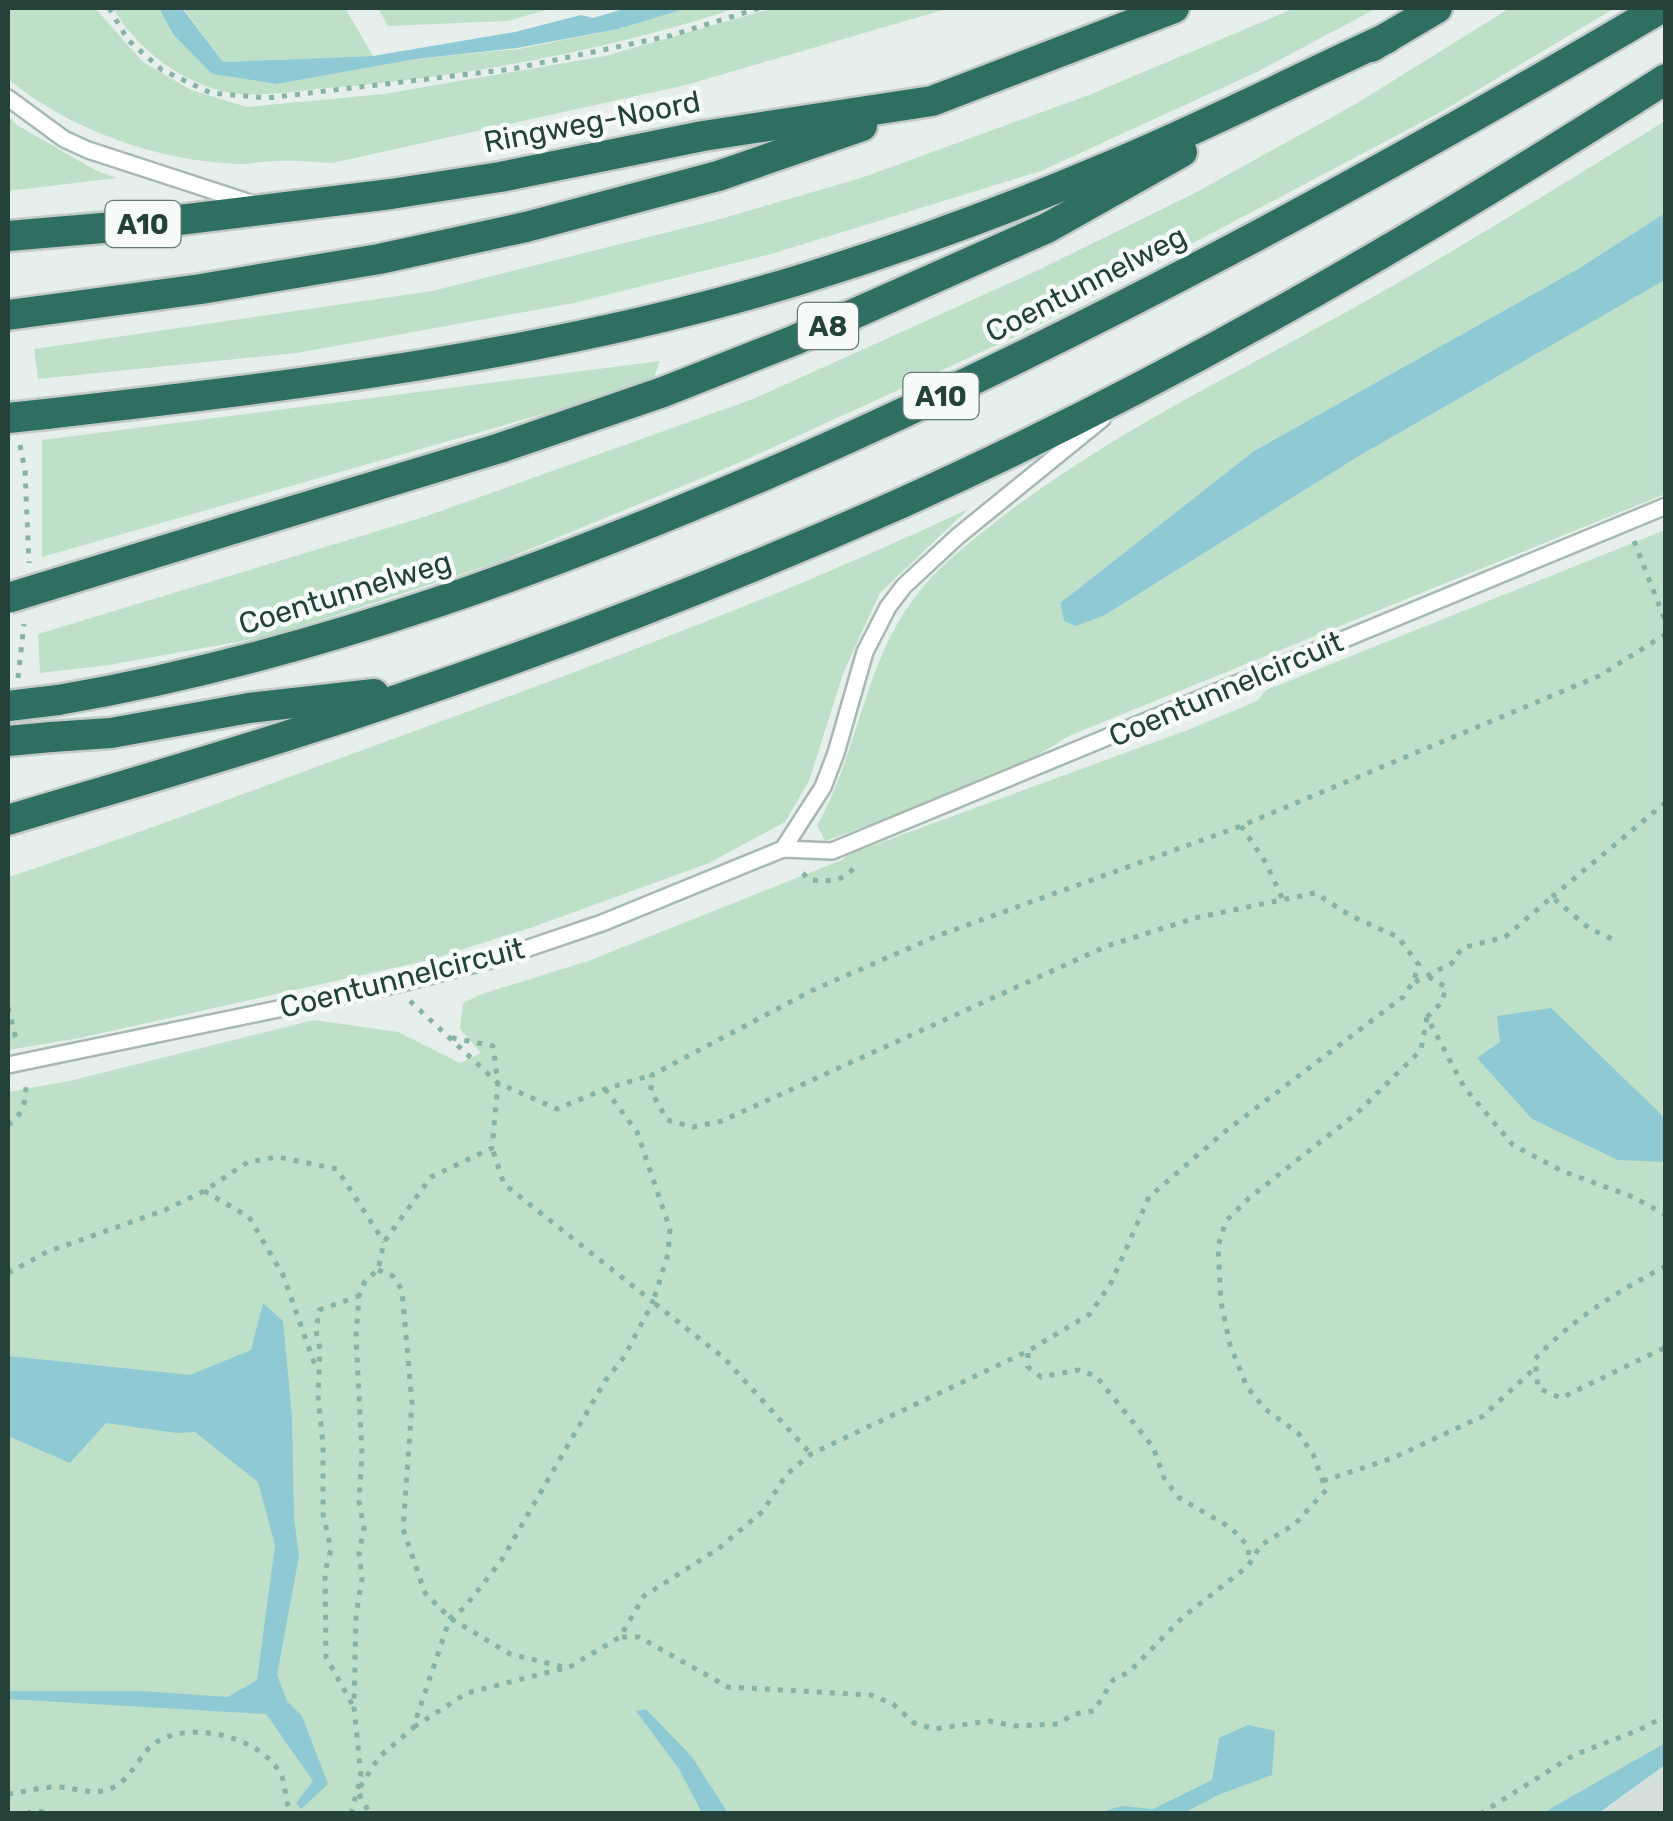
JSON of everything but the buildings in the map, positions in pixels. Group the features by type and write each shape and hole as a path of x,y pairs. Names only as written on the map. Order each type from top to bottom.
{"highway":[{"name":"Ringweg-Noord","path":"10,236 272,210 500,177 703,136 932,102 1174,8"},
{"path":"8,418 346,378 446,362 548,342 797,280 956,226 1100,170 1387,38 1437,8"},
{"name":"Coentunnelweg","path":"8,706 174,678 329,638 471,592 722,494 922,405 1249,240 1661,8"},
{"name":"A8","path":"8,598 500,448 664,392 796,340 1048,228 1387,38"},
{"name":"A10","path":"8,741 111,733 249,708 432,688 658,604 897,505 1142,386 1380,256 1666,79"},
{"path":"8,315 200,290 379,259 526,227 718,176 932,102"},
{"path":"8,820 282,738 432,688"}],"lane":[{"path":"8,98 64,139 88,150 272,210"},
{"path":"783,849 822,787 836,754 865,652 888,606 958,536 1142,386"},
{"name":"Coentunnelcircuit","path":"14,1063 394,985 502,957 602,923 783,849 832,851 1666,506"}],"path":[{"path":"109,8 128,40 162,70 211,93 267,98 512,69 669,36 760,8"},
{"path":"1627,523 1666,623"},
{"path":"394,985 498,1084 556,1110 652,1075 813,990 937,936 1241,826 1599,676 1666,634"},
{"path":"1413,982 1452,963 1462,948 1504,937 1666,802"},
{"path":"1241,826 1266,863 1283,900"},
{"path":"358,1792 380,1757 413,1728 466,1693 568,1668 620,1637 644,1596 718,1549 764,1511 786,1475 811,1454 1028,1351 1090,1314 1112,1283 1149,1197 1223,1133 1403,996 1419,966 1398,937 1351,916 1315,893 1195,918 1106,946 722,1120 693,1127 666,1120 652,1091 652,1075"},
{"path":"1552,898 1590,929 1619,942"},
{"path":"620,1637 639,1638 728,1687 870,1695 893,1704 914,1723 934,1728 989,1721 1015,1726 1058,1724 1074,1714 1094,1711 1113,1680 1129,1672 1183,1618 1248,1566 1261,1545 1295,1524 1326,1490 1313,1454 1298,1433 1265,1409 1247,1387 1230,1345 1221,1302 1218,1246 1226,1220 1356,1114 1421,1050 1427,1016 1442,1002 1446,987 1429,977"},
{"path":"8,1008 14,1063 26,1102 20,1116 8,1125"},
{"path":"1427,1016 1464,1087 1513,1145 1562,1171 1633,1197 1666,1215"},
{"path":"448,1038 494,1046 498,1084 492,1148 504,1184 724,1358 811,1454"},
{"path":"413,1728 450,1618 464,1608 510,1548 564,1448 624,1357 653,1302 668,1254 670,1230 637,1132 605,1089"},
{"path":"351,1814 360,1776 354,1707 356,1615 362,1579 359,1553 364,1528 359,1501 359,1296 364,1281 378,1270 384,1242 431,1177 492,1148"},
{"path":"8,1274 47,1252 165,1210 204,1191 248,1162 278,1157 338,1169 384,1242"},
{"path":"204,1191 249,1216 283,1275 318,1374"},
{"path":"1666,1266 1623,1288 1550,1342 1534,1359 1538,1388 1562,1398 1666,1347"},
{"path":"378,1270 394,1276 402,1290 412,1403 403,1529 425,1593 450,1618 510,1654 568,1668"},
{"path":"354,1707 326,1657 325,1572 331,1549 323,1514 320,1350 316,1331 320,1310 359,1296"},
{"path":"1028,1351 1028,1367 1042,1377 1078,1370 1096,1376 1153,1447 1164,1478 1178,1496 1232,1528 1249,1546 1248,1566"},
{"path":"1323,1481 1393,1458 1483,1416 1535,1368"},
{"path":"1480,1814 1574,1755 1666,1716"},
{"path":"8,1794 56,1787 93,1793 116,1787 142,1762 152,1744 182,1731 249,1743 272,1760 283,1776 287,1806 292,1814"},
{"path":"358,1792 370,1814"},
{"path":"27,1814 34,1810 52,1814"}],"shaded area":[{"path":"1665,1765 1665,1813 1599,1814 1636,1787"}],"green space":[{"path":"8,8 95,8 143,62 191,90 247,107 384,94 605,56 774,8 950,8 686,85 332,163 239,164 177,157 116,140 32,97 8,79"},
{"path":"113,8 159,8 212,74 277,84 416,59 519,49 618,29 688,8 737,8 634,38 530,61 424,78 255,94 218,90 172,69 133,35"},
{"path":"183,8 345,8 373,56 223,62"},
{"path":"378,8 553,8 507,21 388,26"},
{"path":"1295,8 1377,8 1257,72 1041,171 771,254 574,303 297,353 38,379 34,349 432,291 713,221 861,178 1089,95"},
{"path":"1510,8 1615,8 1439,113 1025,332 743,461 496,563 275,635 109,665 40,673 38,634 424,517 753,399 1032,273 1191,195 1354,105"},
{"path":"8,116 95,170 117,178 8,191"},
{"path":"1665,121 1665,213 1578,269 1254,451 1060,603 1064,621 1105,615 1359,456 1665,280 1665,494 1071,735 995,780 825,841 817,825 831,798 884,650 915,597 954,556 1038,490 1122,436 1423,268"},
{"path":"660,361 652,383 42,557 42,440"},
{"path":"968,509 880,593 844,671 809,781 785,822 709,863 429,960 80,1038 8,1050 8,877 190,814 672,635 821,575"},
{"path":"1665,530 1665,1743 1543,1814 8,1813 8,1092 69,1081 314,1020 398,1032 460,1063 481,1053 460,1029 463,1003 482,994 588,961 849,854 1185,731 1257,701 1266,690"}],"water":[{"path":"159,8 182,8 223,62 373,56 515,32 581,15 593,18 627,8 688,8 618,29 517,48 416,59 277,84 212,74 173,34"},
{"path":"1665,213 1665,280 1359,456 1105,615 1076,626 1064,621 1060,603 1254,451 1578,269"},
{"path":"1551,1008 1665,1118 1665,1162 1618,1160 1532,1119 1477,1058 1500,1042 1497,1016"},
{"path":"263,1303 283,1321 299,1556 277,1675 287,1701 302,1716 328,1784 301,1809 296,1803 313,1781 266,1714 8,1699 8,1691 142,1691 228,1697 257,1680 275,1545 258,1482 195,1432 106,1423 70,1463 8,1436 8,1356 190,1375 251,1350"},
{"path":"646,1709 692,1757 728,1813 702,1813 679,1769 636,1711"},
{"path":"1248,1725 1275,1731 1272,1775 1218,1795 1184,1813 1097,1813 1122,1806 1153,1809 1212,1780 1219,1738"},
{"path":"1665,1743 1665,1765 1599,1813 1543,1813"}]}
